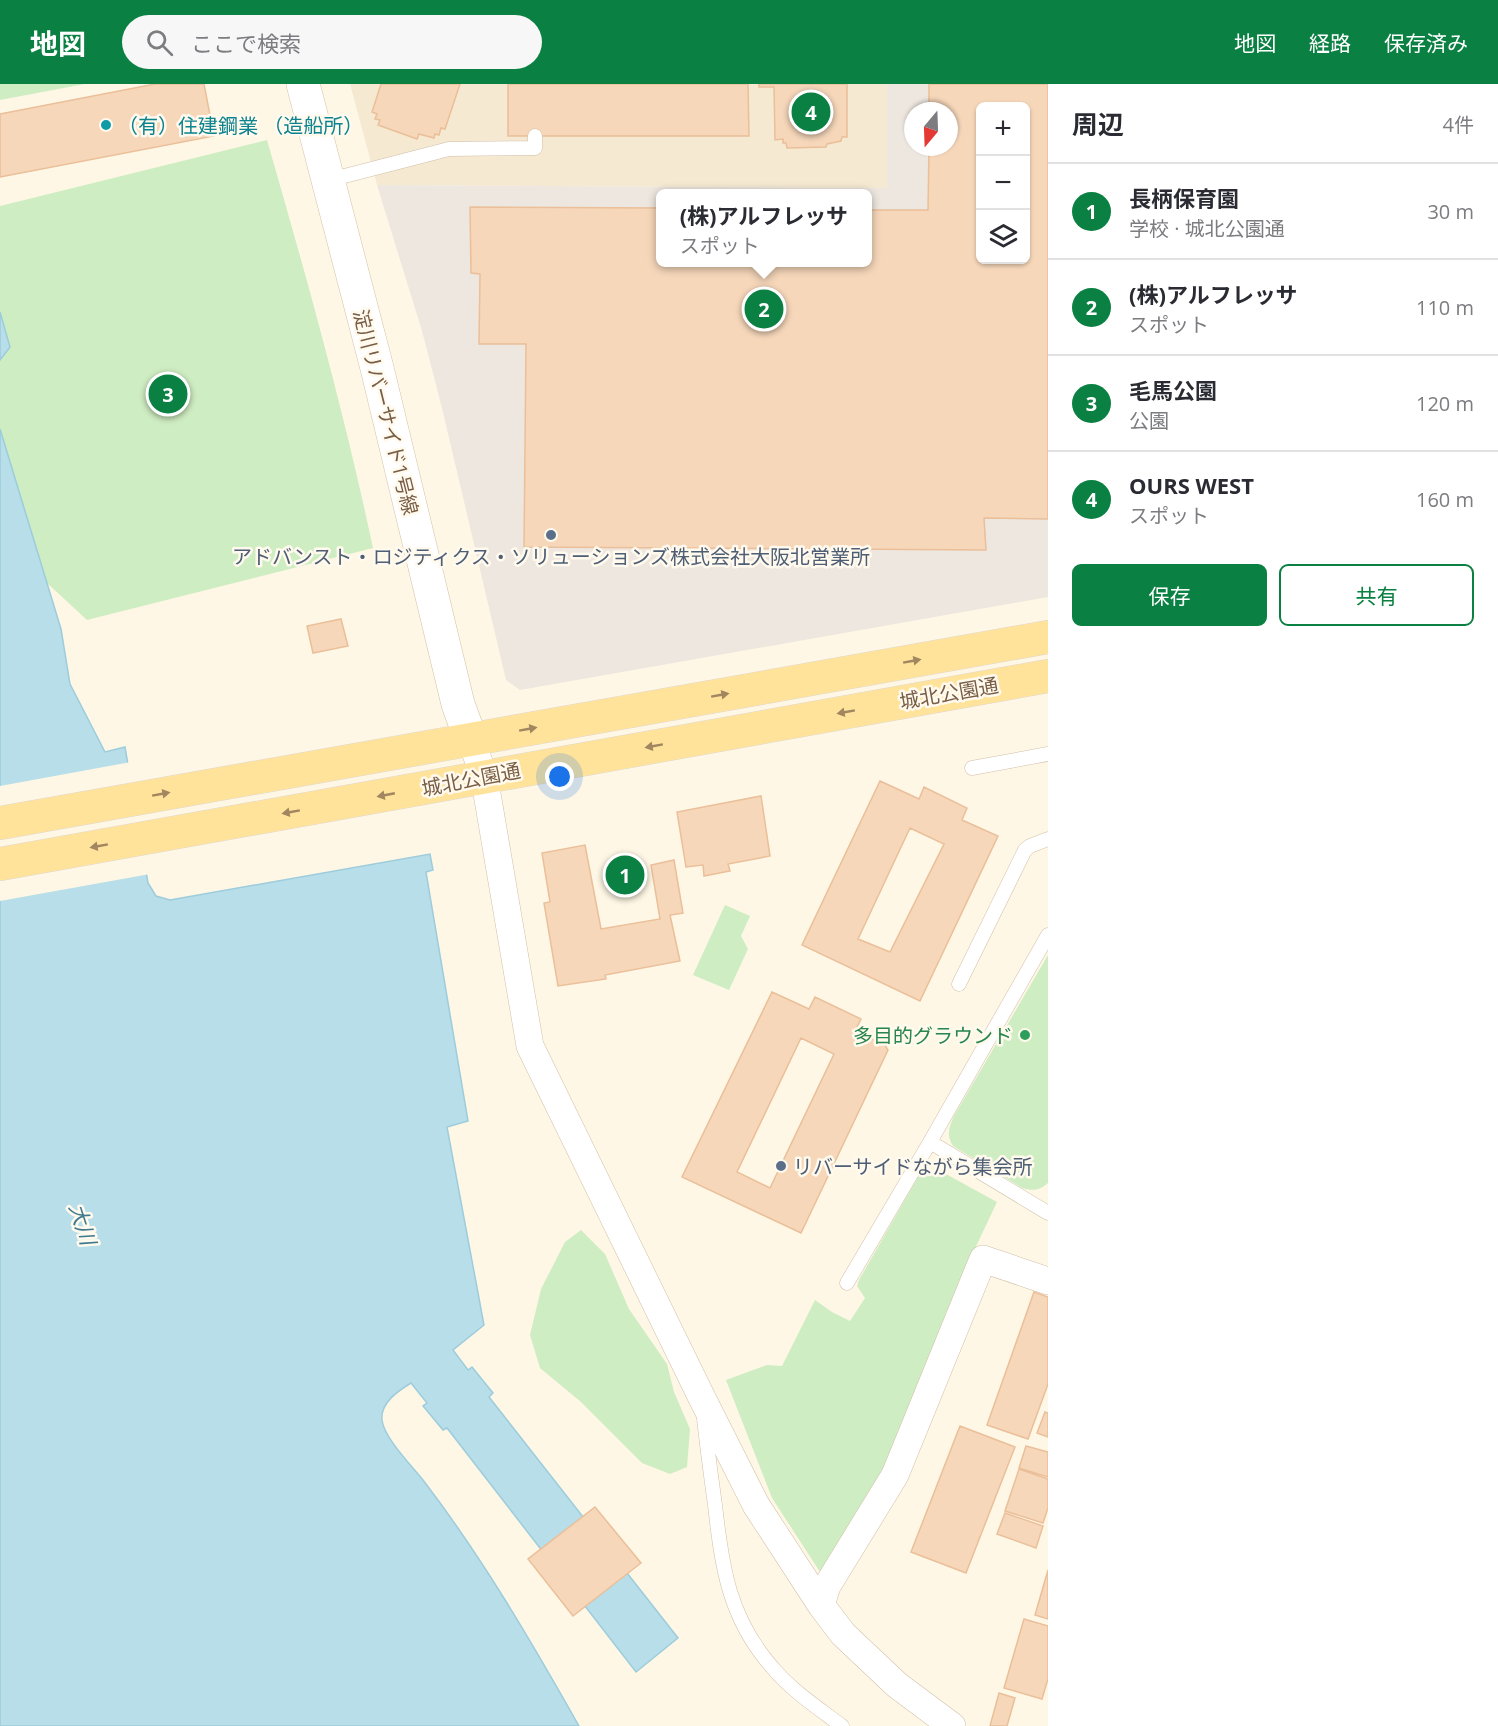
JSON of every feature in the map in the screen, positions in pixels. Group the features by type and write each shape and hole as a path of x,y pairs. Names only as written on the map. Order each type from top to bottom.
{"main road":[{"name":"城北公園通","path":"0,823 1048,637"},
{"name":"城北公園通","path":"0,864 1048,676"}],"street":[{"name":"淀川リバーサイド1号線","path":"303,84 456,694 471,740"},
{"path":"471,740 484,776 530,1046 756,1505 821,1605 843,1634 897,1685 952,1726"},
{"path":"821,1605 827,1586 895,1475 984,1259 1048,1281"}],"lane":[{"path":"327,181 449,149 535,148 535,136"},
{"path":"972,768 1047,758"},
{"path":"959,984 1025,850 1048,839"},
{"path":"847,1283 1048,935"},
{"path":"930,1142 1046,1208"},
{"path":"701,1396 720,1551 724,1577 731,1598 743,1625 771,1667 799,1694 843,1726"}],"shaded area":[{"path":"350,84 887,84 887,188 377,185"},
{"path":"887,84 1048,84 1048,597 520,690 506,680 422,331 377,185 887,188"}],"green space":[{"path":"0,84 85,84 0,100"},
{"path":"267,140 324,343 373,548 87,620 47,583 0,429 0,360 10,347 0,312 0,206"},
{"path":"725,905 750,916 741,936 748,949 729,990 693,975"},
{"name":"多目的グラウンド","path":"1048,955 1048,1183 1038,1189 1029,1190 953,1146 949,1131 954,1116"},
{"path":"930,1171 944,1173 997,1202 963,1274 886,1466 822,1575 772,1498 726,1380 767,1365 782,1366 815,1300 850,1321 865,1298 857,1286 859,1280 918,1177"},
{"path":"581,1230 605,1254 629,1309 667,1364 674,1392 690,1429 687,1467 670,1474 642,1463 581,1402 540,1368 530,1335 541,1289 565,1242"}],"water":[{"path":"0,312 10,347 0,360"},
{"name":"大川","path":"0,429 61,629 70,684 105,752 125,747 148,883 156,896 170,900 430,854 433,870 426,872 468,1121 447,1127 484,1325 453,1350 468,1370 472,1367 493,1393 489,1397 678,1638 636,1672 447,1428 443,1430 423,1406 427,1403 411,1383 387,1403 382,1420 393,1443 445,1509 486,1569 579,1726 0,1726"}],"pier":[{"path":"131,762 150,874 0,901 0,786"}],"building":[{"name":"（有）住建鋼業 （造船所）","path":"155,84 204,84 214,136 0,177 0,114"},
{"path":"381,84 460,84 445,129 441,128 439,135 435,134 434,138 419,134 417,139 378,125 380,120 375,119 377,114 372,112"},
{"path":"508,84 748,84 749,136 508,136"},
{"path":"759,84 847,84 847,137 827,144 826,147 787,148 783,139 775,140 774,87 759,87"},
{"path":"929,84 1048,84 1048,519 984,518 986,550 524,547 526,344 479,344 480,274 471,273 470,207 656,208 656,267 872,267 872,210 928,210 929,156 958,156 958,102 929,102"},
{"path":"341,619 348,646 313,653 307,626"},
{"path":"880,781 919,799 924,787 967,808 962,820 998,836 920,1001 802,945","holes":["910,828 944,844 890,952 858,939"]},
{"path":"761,796 770,856 728,864 730,871 704,876 703,865 686,867 677,812"},
{"path":"585,845 601,929 660,919 651,865 674,860 683,913 670,915 680,961 605,975 606,979 558,986 544,903 550,902 542,853"},
{"path":"772,992 809,1009 815,997 861,1019 855,1031 885,1045 888,1050 801,1233 682,1177","holes":["801,1038 834,1054 770,1188 737,1172"]},
{"path":"1034,1292 1048,1297 1048,1384 1028,1439 987,1425"},
{"path":"1045,1412 1048,1413 1048,1437 1037,1433"},
{"path":"960,1426 1015,1447 966,1573 911,1552"},
{"path":"1026,1446 1048,1452 1048,1477 1019,1468"},
{"path":"1019,1469 1048,1479 1048,1508 1043,1523 1005,1511"},
{"path":"595,1507 641,1563 573,1616 528,1559"},
{"path":"1005,1513 1043,1526 1036,1548 997,1534"},
{"path":"1048,1570 1048,1619 1035,1615"},
{"path":"1024,1619 1048,1626 1048,1679 1042,1699 1004,1688"},
{"path":"999,1693 1015,1698 1007,1726 990,1726"}],"place":[{"name":"OURS WEST","path":"811,112"},
{"name":"（有）住建鋼業 （造船所）","path":"106,125"},
{"name":"(株)アルフレッサ","path":"764,309"},
{"name":"毛馬公園","path":"168,394"},
{"name":"アドバンスト・ロジティクス・ソリューションズ株式会社大阪北営業所","path":"551,535"},
{"name":"長柄保育園","path":"625,875"},
{"name":"多目的グラウンド","path":"1025,1035"},
{"name":"リバーサイドながら集会所","path":"781,1166"}]}
